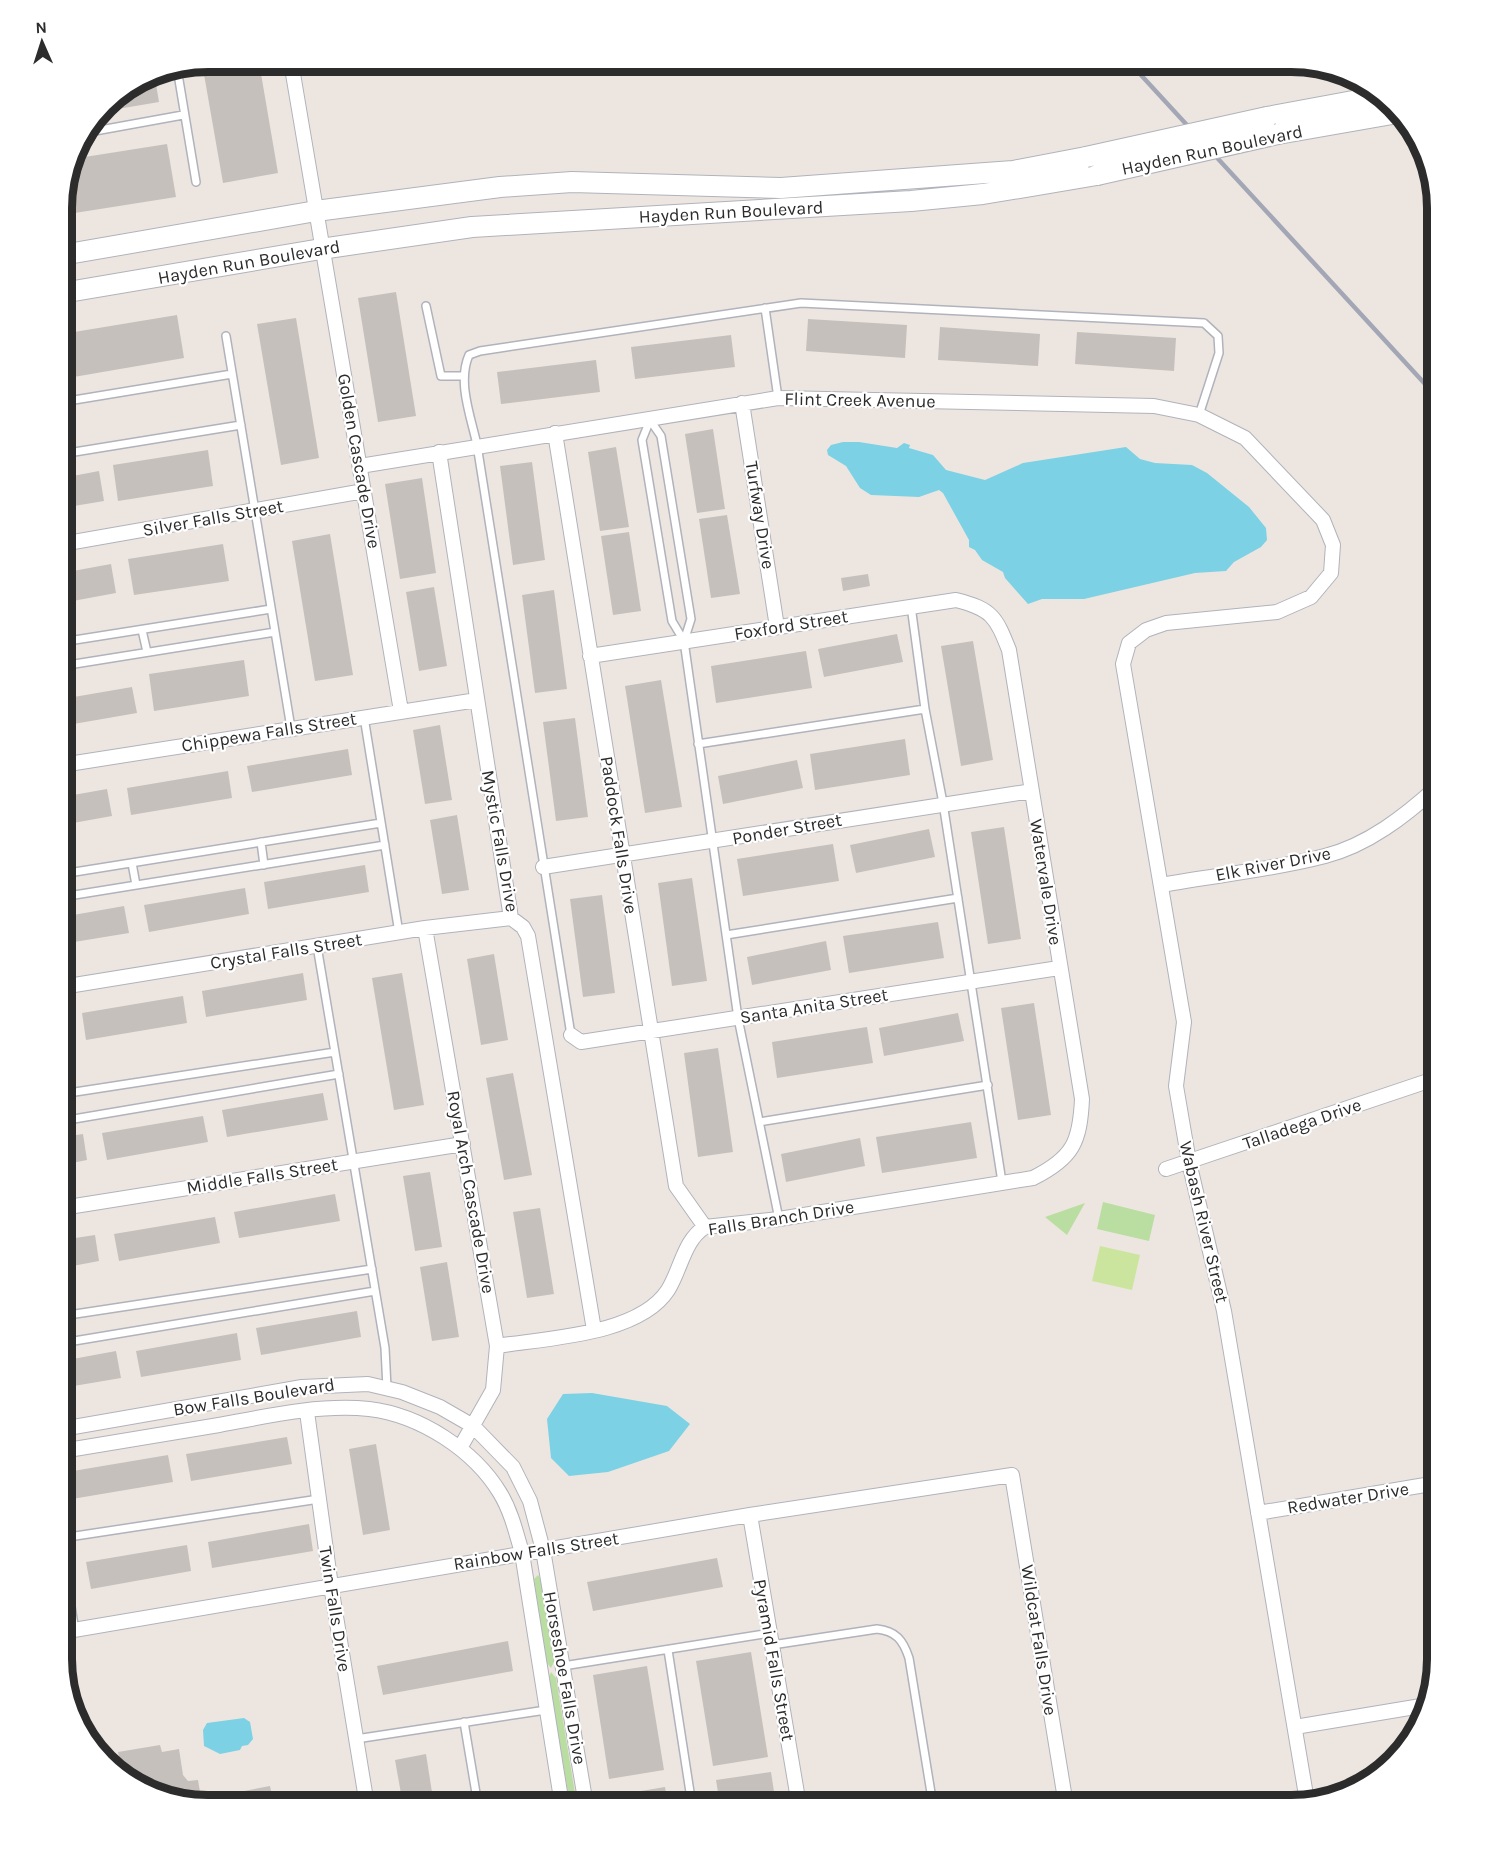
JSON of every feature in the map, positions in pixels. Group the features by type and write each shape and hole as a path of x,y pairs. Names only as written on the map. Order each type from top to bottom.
{"main road":[{"name":"Hayden Run Boulevard","path":"72,253 316,212 500,187 572,182 781,188 1013,171 1267,117 1371,98"},
{"name":"Hayden Run Boulevard","path":"72,291 321,249 483,226 836,206 983,194 1097,175 1278,134 1389,114"}],"street":[{"name":"Golden Cascade Drive","path":"293,72 401,711"},
{"name":"Flint Creek Avenue","path":"360,466 477,445 650,420 778,398 1154,406 1199,415 1245,438 1323,520 1333,545 1331,573 1311,597 1277,612 1166,624 1146,630 1129,643"},
{"name":"Turfway Drive","path":"742,403 777,627"},
{"name":"Paddock Falls Drive","path":"555,433 676,1186 705,1227"},
{"name":"Mystic Falls Drive","path":"439,452 512,918 523,927 528,936 594,1330"},
{"name":"Silver Falls Street","path":"72,542 364,491"},
{"name":"Foxford Street","path":"591,656 956,600 980,606 990,613"},
{"name":"Watervale Drive","path":"990,613 999,624 1009,650 1059,969 1082,1099 1081,1125 1075,1145 1069,1153"},
{"name":"Wabash River Street","path":"1129,643 1123,664 1184,1022 1176,1086 1189,1162 1224,1311 1306,1794"},
{"name":"Chippewa Falls Street","path":"72,763 477,700"},
{"name":"Ponder Street","path":"543,867 1032,790"},
{"name":"Elk River Drive","path":"1162,885 1326,856 1372,836 1412,810 1427,796"},
{"name":"Crystal Falls Street","path":"72,985 425,928 512,918"},
{"name":"Royal Arch Cascade Drive","path":"425,928 497,1346 492,1390 460,1448"},
{"name":"Santa Anita Street","path":"572,1035 581,1042 1059,969"},
{"name":"Talladega Drive","path":"1166,1170 1427,1081"},
{"name":"Middle Falls Street","path":"72,1206 463,1144"},
{"name":"Falls Branch Drive","path":"497,1346 622,1325 647,1312 668,1291 694,1233 705,1227 778,1219 1033,1178 1050,1170 1069,1153"},
{"name":"Bow Falls Boulevard","path":"72,1427 302,1387 368,1384 387,1388 440,1407 473,1426 513,1467 530,1502 543,1550"},
{"name":"Bow Falls Boulevard","path":"72,1449 307,1412 338,1408 371,1409 426,1428 460,1448 500,1492 511,1516 522,1553"},
{"name":"Twin Falls Drive","path":"307,1412 331,1586 365,1795"},
{"name":"Rainbow Falls Street","path":"72,1631 750,1515 1012,1475"},
{"name":"Wildcat Falls Drive","path":"1012,1475 1064,1795"},
{"name":"Redwater Drive","path":"1258,1512 1427,1485"},
{"name":"Pyramid Falls Street","path":"750,1515 797,1795"},
{"name":"Horseshoe Falls Drive","path":"543,1550 584,1795"},
{"name":"Horseshoe Falls Drive","path":"522,1553 560,1795"},
{"path":"1295,1726 1419,1706"}],"lane":[{"path":"178,76 196,182"},
{"path":"96,131 183,115"},
{"path":"572,1035 464,376 464,366 469,355 480,351 801,303 1204,323 1218,336 1219,353 1199,415"},
{"path":"426,306 441,375 464,376"},
{"path":"765,308 778,398"},
{"path":"226,336 291,728"},
{"path":"72,400 232,374"},
{"path":"650,420 661,436 691,619 684,641"},
{"path":"650,420 642,440 672,621 684,641 738,1018 778,1219"},
{"path":"72,452 241,425"},
{"path":"910,606 1002,1182"},
{"path":"72,640 271,609"},
{"path":"142,630 147,652"},
{"path":"72,664 275,632"},
{"path":"698,744 925,709"},
{"path":"364,717 399,933"},
{"path":"72,872 381,823"},
{"path":"261,842 264,865"},
{"path":"72,895 385,845"},
{"path":"132,863 136,885"},
{"path":"726,935 958,898"},
{"path":"317,946 385,1348 387,1388"},
{"path":"72,1092 335,1052"},
{"path":"72,1119 339,1074"},
{"path":"759,1122 988,1085"},
{"path":"72,1314 372,1269"},
{"path":"72,1341 375,1291"},
{"path":"72,1536 319,1499"},
{"path":"563,1666 668,1650 771,1639 877,1629 895,1633 901,1639 909,1658 931,1795"},
{"path":"668,1650 690,1795"},
{"path":"356,1739 546,1710"},
{"path":"464,1722 476,1795"}],"green space":[{"path":"1103,1202 1155,1215 1149,1241 1097,1229"},
{"path":"1085,1203 1067,1235 1045,1217"},
{"path":"1100,1246 1140,1255 1132,1290 1092,1281"},
{"path":"538,1575 541,1580 554,1662 551,1668 547,1663 534,1579"},
{"path":"551,1672 556,1678 575,1795 568,1795 549,1677"}],"water":[{"path":"843,442 897,448 904,443 910,445 909,448 933,455 946,470 985,480 1023,463 1126,447 1140,459 1155,463 1192,465 1207,473 1249,507 1266,528 1267,540 1261,547 1234,562 1226,571 1195,573 1084,599 1042,599 1028,604 1005,578 1003,572 982,560 975,550 969,547 969,540 943,493 939,490 919,497 871,495 860,488 846,466 828,455 827,450 831,445"},
{"path":"592,1393 667,1406 690,1424 669,1451 608,1472 569,1476 551,1458 547,1419 563,1394"},
{"path":"244,1718 250,1722 253,1739 248,1745 242,1746 240,1750 220,1754 204,1746 203,1730 207,1723"}],"building":[{"path":"204,72 261,72 278,173 223,183"},
{"path":"156,82 159,102 114,110 140,90"},
{"path":"167,144 176,197 72,213 73,190 82,157"},
{"path":"396,292 416,416 378,422 358,298"},
{"path":"177,315 184,358 72,377 72,332"},
{"path":"296,318 319,458 281,465 257,324"},
{"path":"808,319 907,325 905,358 806,351"},
{"path":"940,327 1040,334 1038,366 938,360"},
{"path":"1077,332 1176,338 1174,371 1075,364"},
{"path":"731,335 735,367 635,379 631,347"},
{"path":"596,360 600,392 501,404 497,372"},
{"path":"713,429 725,509 697,513 685,434"},
{"path":"616,447 629,527 600,531 588,452"},
{"path":"208,450 213,486 118,501 113,465"},
{"path":"532,462 545,560 513,565 500,466"},
{"path":"99,471 104,501 72,506 72,476"},
{"path":"422,478 436,573 400,579 385,484"},
{"path":"727,515 740,594 711,598 699,519"},
{"path":"629,532 641,611 613,615 601,536"},
{"path":"330,534 353,675 315,681 292,541"},
{"path":"223,544 229,581 134,595 128,559"},
{"path":"111,564 116,593 72,601 72,571"},
{"path":"868,574 870,586 843,591 841,578"},
{"path":"434,587 447,666 419,671 406,592"},
{"path":"554,590 567,689 535,693 522,595"},
{"path":"897,634 903,662 824,677 818,649"},
{"path":"973,641 993,760 961,766 941,646"},
{"path":"806,651 812,688 716,703 711,666"},
{"path":"244,660 249,696 154,711 149,674"},
{"path":"661,680 682,807 645,813 625,686"},
{"path":"132,687 137,713 72,724 72,697"},
{"path":"575,718 588,817 556,821 543,722"},
{"path":"440,725 452,800 425,804 413,730"},
{"path":"905,739 910,775 815,790 810,754"},
{"path":"348,749 352,775 252,792 247,766"},
{"path":"797,760 803,788 723,804 718,776"},
{"path":"228,771 232,798 131,815 127,788"},
{"path":"107,789 112,816 72,823 72,795"},
{"path":"457,815 469,890 442,894 430,820"},
{"path":"1004,827 1021,939 988,944 971,832"},
{"path":"929,829 935,857 856,873 850,845"},
{"path":"833,844 839,881 743,896 737,859"},
{"path":"365,865 369,892 268,909 264,882"},
{"path":"692,878 707,981 672,986 658,883"},
{"path":"245,888 249,914 149,932 144,905"},
{"path":"602,895 615,993 583,997 570,899"},
{"path":"124,906 129,933 72,942 72,915"},
{"path":"938,922 944,958 849,973 843,936"},
{"path":"826,941 831,970 752,985 747,957"},
{"path":"494,954 508,1040 481,1045 467,959"},
{"path":"303,973 307,1000 206,1017 202,991"},
{"path":"402,973 424,1105 394,1110 372,978"},
{"path":"183,996 187,1023 86,1040 82,1013"},
{"path":"1034,1003 1051,1115 1018,1120 1001,1008"},
{"path":"958,1013 964,1041 884,1056 879,1028"},
{"path":"867,1027 873,1063 777,1078 772,1042"},
{"path":"718,1048 733,1152 698,1157 684,1053"},
{"path":"513,1073 532,1175 504,1180 486,1078"},
{"path":"323,1093 328,1120 227,1137 222,1110"},
{"path":"203,1116 208,1142 107,1160 102,1133"},
{"path":"971,1122 977,1158 882,1173 876,1137"},
{"path":"83,1134 87,1160 72,1163 72,1136"},
{"path":"860,1138 865,1166 786,1182 781,1154"},
{"path":"430,1172 442,1247 415,1251 403,1176"},
{"path":"335,1194 340,1221 239,1238 234,1212"},
{"path":"540,1208 554,1294 527,1298 513,1212"},
{"path":"215,1217 220,1243 119,1261 114,1234"},
{"path":"95,1235 99,1261 72,1266 72,1238"},
{"path":"447,1262 459,1337 432,1341 420,1267"},
{"path":"357,1311 361,1337 261,1355 256,1328"},
{"path":"237,1333 241,1360 141,1377 136,1351"},
{"path":"116,1351 121,1378 72,1386 72,1359"},
{"path":"287,1437 292,1464 191,1481 186,1454"},
{"path":"376,1444 390,1530 363,1535 349,1449"},
{"path":"168,1455 173,1482 72,1499 72,1471"},
{"path":"309,1524 313,1551 212,1568 208,1542"},
{"path":"187,1545 191,1571 91,1589 86,1562"},
{"path":"717,1558 723,1587 593,1611 587,1582"},
{"path":"508,1641 513,1671 383,1695 377,1666"},
{"path":"751,1652 768,1757 713,1766 696,1661"},
{"path":"647,1666 664,1770 609,1779 593,1675"},
{"path":"160,1745 162,1752 179,1749 183,1775 188,1781 198,1780 200,1795 172,1790 140,1777 120,1762 118,1752"},
{"path":"426,1754 432,1795 401,1795 395,1760"},
{"path":"771,1772 774,1795 718,1795 716,1780"},
{"path":"270,1786 272,1795 245,1795 244,1791"},
{"path":"665,1787 666,1795 617,1795"}],"railway":[{"path":"1138,72 1427,386"}]}
